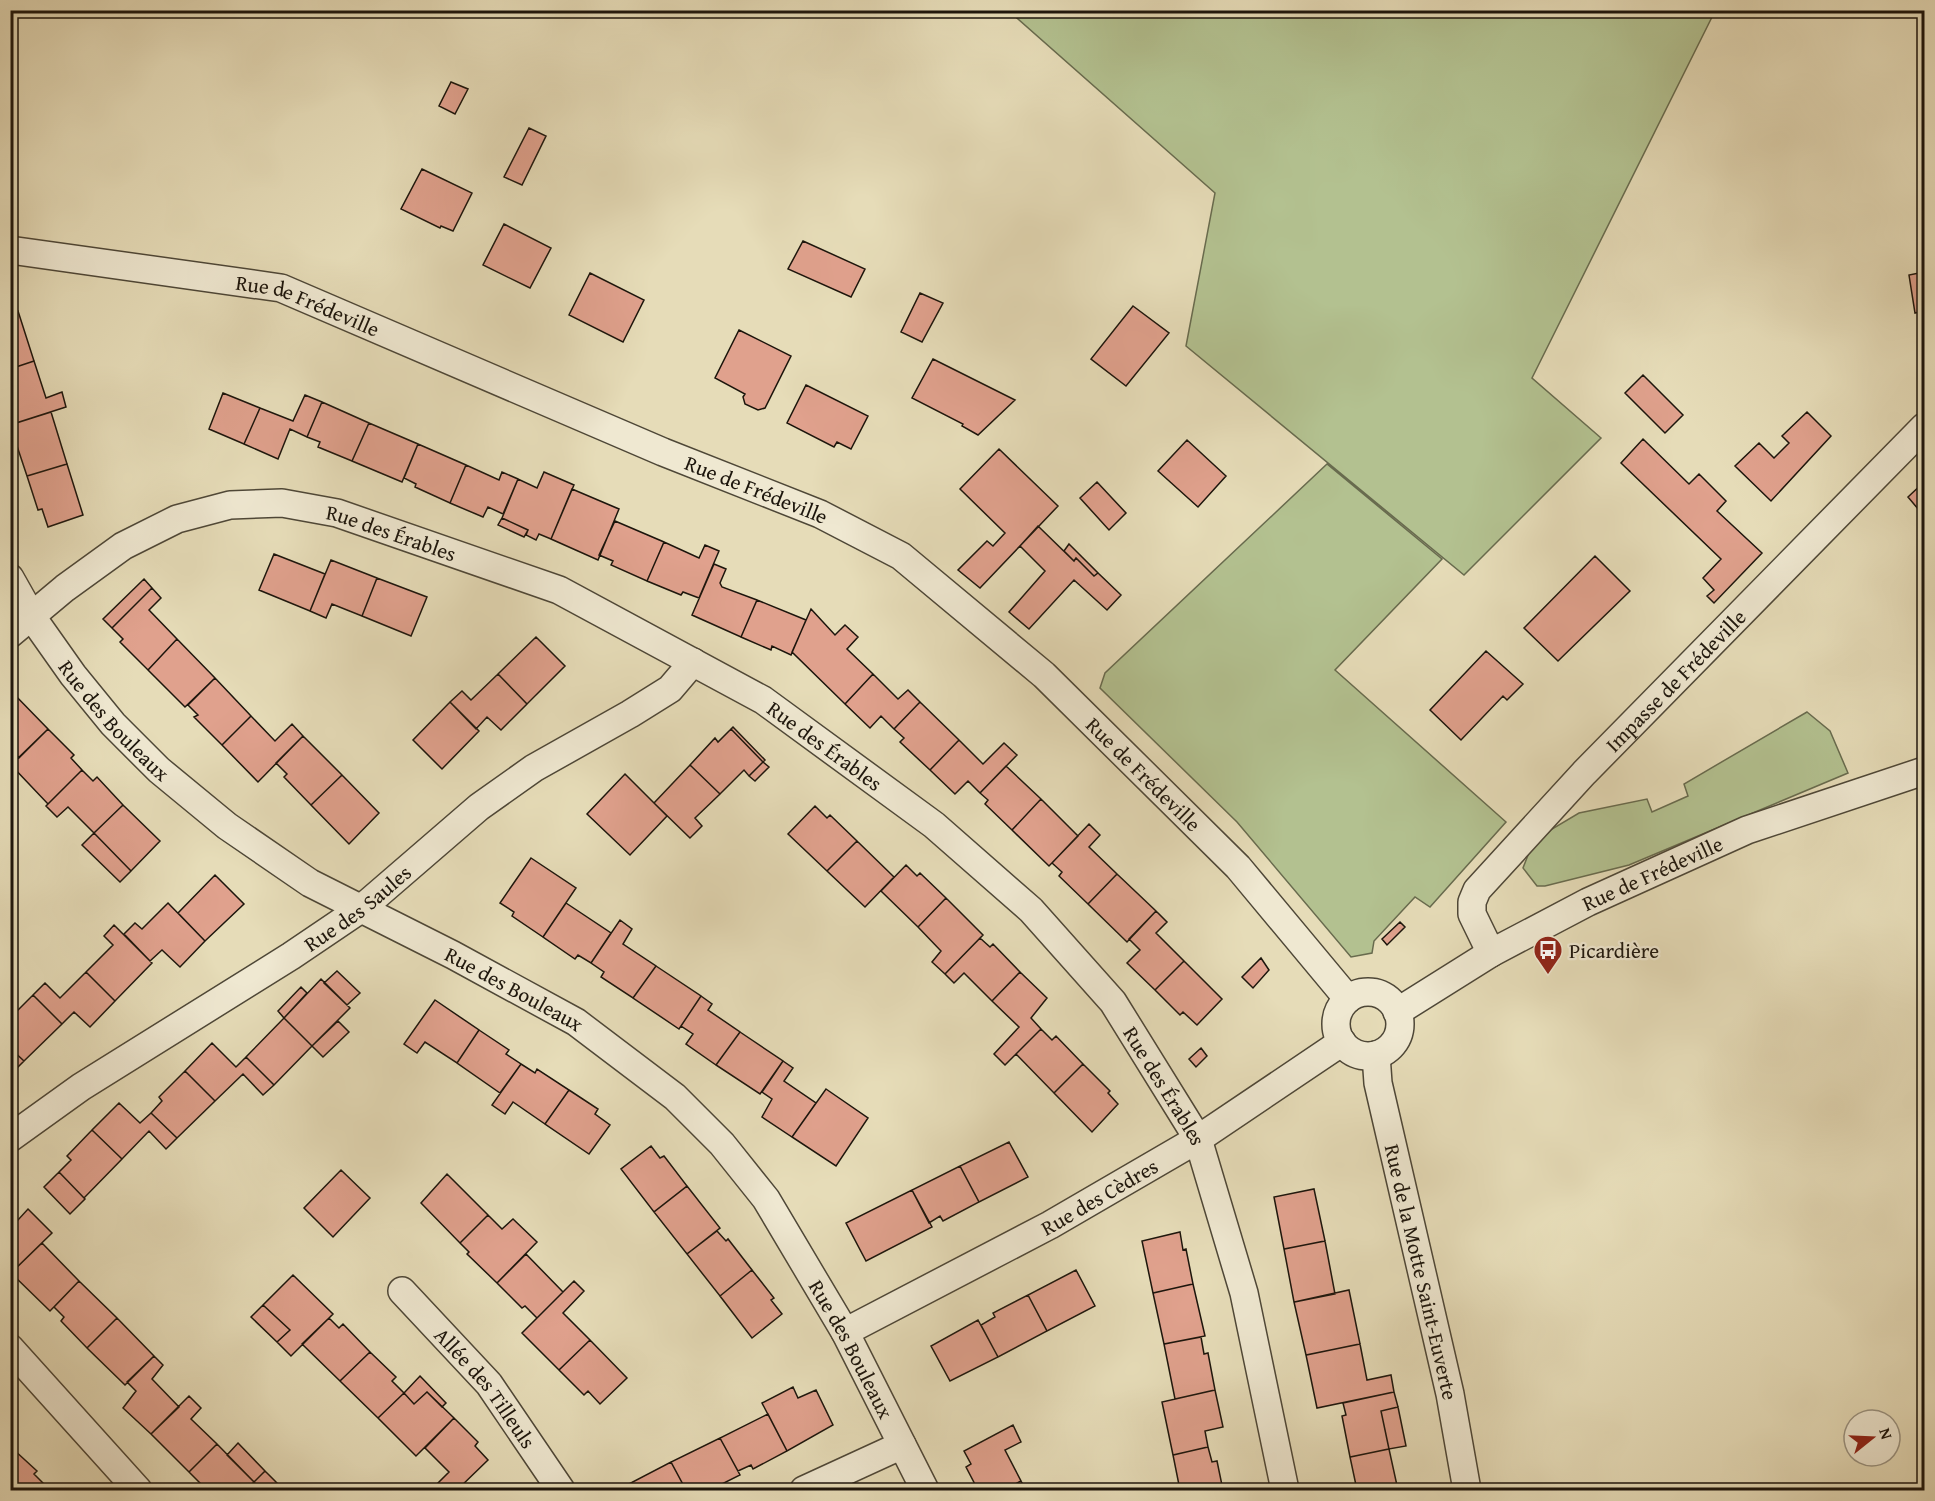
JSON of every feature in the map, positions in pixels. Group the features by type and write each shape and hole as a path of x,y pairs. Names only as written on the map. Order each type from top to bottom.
{"street":[{"name":"Rue de Frédeville","path":"10,250 281,288 663,452 820,514 901,556 1044,675 1221,850 1238,867 1348,999"},
{"name":"Impasse de Frédeville","path":"1491,953 1472,914 1472,902 1478,890 1584,773 1924,427"},
{"name":"Rue des Érables","path":"10,634 65,588 123,546 177,519 230,505 282,503 337,513 559,590 764,700 934,825 1031,910 1113,1002 1198,1139 1244,1293 1285,1491"},
{"name":"Rue des Bouleaux","path":"10,578 32,617 73,675 113,724 159,770 227,826 310,883 362,908 576,1022 675,1097 722,1144 766,1199 845,1332 925,1491"},
{"name":"Rue des Saules","path":"10,1138 81,1087 291,956 362,908 479,807 534,768 670,689 693,662"},
{"name":"Rue de Frédeville","path":"1397,1012 1491,953 1588,902 1747,830 1924,771"},
{"path":"1364,992 1383,996 1392,1003 1397,1012 1400,1022 1394,1043 1376,1055 1365,1056 1355,1053 1339,1038 1336,1018 1340,1008 1354,995 1364,992"},
{"name":"Rue des Cèdres","path":"845,1332 1050,1226 1198,1139 1342,1042"},
{"name":"Rue de la Motte Saint-Euverte","path":"1376,1055 1378,1083 1450,1394 1467,1491"},
{"name":"Allée des Tilleuls","path":"402,1291 489,1384 561,1491"},
{"path":"10,1348 138,1491"},
{"path":"804,1491 902,1445"}],"green space":[{"path":"1009,11 1715,11 1532,378 1601,438 1464,575 1186,346 1215,193"},
{"path":"1327,464 1442,559 1335,670 1506,822 1430,907 1415,897 1374,941 1372,953 1351,957 1237,822 1100,688 1105,673"},
{"path":"1807,712 1830,731 1848,773 1629,865 1545,886 1537,886 1523,868 1530,850 1552,829 1579,813 1647,799 1652,812 1688,796 1684,784"}],"building":[{"path":"451,82 468,89 455,114 439,106"},
{"path":"529,128 546,136 522,185 504,177"},
{"path":"422,169 472,193 453,231 441,226 440,228 401,209"},
{"path":"504,224 551,248 530,288 483,265"},
{"path":"803,241 865,269 851,297 788,269"},
{"path":"1924,272 1924,311 1915,313 1909,275"},
{"path":"590,273 644,300 623,342 569,315"},
{"path":"920,293 943,303 922,342 901,332"},
{"path":"1133,306 1169,333 1126,386 1091,359"},
{"path":"18,311 34,361 10,369 10,313"},
{"path":"739,330 791,356 765,408 758,410 745,404 743,397 745,394 715,378"},
{"path":"933,359 1015,400 978,435 962,426 963,424 912,398"},
{"path":"34,361 46,398 62,392 66,407 16,423 10,408 10,369"},
{"path":"1643,375 1683,415 1665,433 1625,393"},
{"path":"806,385 868,416 851,449 837,442 834,447 787,423"},
{"path":"223,393 260,408 244,444 209,429"},
{"path":"305,395 322,402 307,437 290,429 278,459 244,444 260,408 293,421"},
{"path":"322,402 369,423 352,461 318,447 320,442 307,437"},
{"path":"51,412 67,464 27,476 10,425"},
{"path":"1807,412 1831,436 1771,501 1735,466 1759,443 1774,458 1789,443 1782,436"},
{"path":"369,423 418,444 402,482 352,461"},
{"path":"1643,439 1689,484 1699,474 1726,501 1717,511 1762,553 1714,603 1707,596 1714,590 1703,578 1721,559 1621,463"},
{"path":"1187,440 1226,476 1198,507 1158,471"},
{"path":"418,444 466,465 450,503 415,487 416,484 404,478"},
{"path":"999,449 1058,506 980,588 958,570 987,541 993,546 1005,533 960,489"},
{"path":"67,464 83,515 48,527 42,509 38,510 27,476"},
{"path":"466,465 499,480 502,472 518,479 503,514 488,507 483,517 450,503"},
{"path":"544,472 574,485 551,539 539,534 536,540 526,535 528,530 502,518 518,479 537,488"},
{"path":"1097,482 1126,513 1109,530 1080,498"},
{"path":"1924,482 1924,516 1908,497"},
{"path":"572,489 619,509 598,560 551,539"},
{"path":"502,518 528,530 524,537 498,525"},
{"path":"615,521 664,542 647,581 611,565 613,561 599,555"},
{"path":"1038,526 1074,561 1076,558 1094,576 1098,573 1121,595 1107,610 1074,580 1029,629 1009,612 1045,571 1020,546"},
{"path":"664,542 699,558 705,545 719,551 699,598 683,592 681,595 647,581"},
{"path":"1069,544 1098,573 1094,576 1076,558 1074,561 1064,551"},
{"path":"274,554 325,574 310,611 259,590"},
{"path":"1595,556 1630,591 1558,661 1524,628"},
{"path":"331,560 377,578 362,616 332,604 326,618 310,611"},
{"path":"714,564 726,569 720,583 722,587 757,600 741,637 692,615"},
{"path":"377,578 427,597 411,636 362,616"},
{"path":"144,579 152,588 112,628 103,619"},
{"path":"152,588 161,598 149,610 177,639 148,670 120,642 123,639 112,628"},
{"path":"757,600 806,620 791,655 772,646 771,650 741,637"},
{"path":"811,609 835,635 845,625 858,637 847,649 873,674 845,704 792,652"},
{"path":"536,637 565,666 527,704 498,674"},
{"path":"177,639 215,678 185,707 148,670"},
{"path":"1486,651 1523,684 1507,700 1503,696 1461,740 1430,710"},
{"path":"498,674 527,704 501,730 487,717 476,729 450,702 462,691 471,700"},
{"path":"873,674 898,699 908,690 920,702 894,729 881,716 870,728 845,704"},
{"path":"215,678 251,716 222,745 194,717 198,715 188,705"},
{"path":"11,691 48,729 19,758 10,748"},
{"path":"450,702 479,731 442,769 413,740"},
{"path":"920,702 959,740 930,770 900,742 904,738 894,729"},
{"path":"251,716 275,741 292,724 303,736 258,782 222,745"},
{"path":"733,727 765,760 763,762 731,729"},
{"path":"48,729 74,755 71,758 82,770 48,804 11,765"},
{"path":"731,729 763,762 749,776 744,770 720,794 690,765 715,738 718,742"},
{"path":"303,736 342,775 311,805 284,777 287,774 276,763"},
{"path":"959,740 983,764 1004,743 1017,755 980,793 968,781 955,794 930,770"},
{"path":"763,762 769,767 755,781 749,776"},
{"path":"690,765 720,794 695,818 702,826 690,838 654,803"},
{"path":"1006,766 1041,799 1012,830 985,804 988,800 980,793"},
{"path":"82,770 93,781 97,777 123,805 94,833 68,807 57,817 46,806"},
{"path":"625,774 667,816 630,855 587,814"},
{"path":"342,775 379,813 349,844 311,805"},
{"path":"1041,799 1078,836 1049,866 1012,830"},
{"path":"123,805 160,841 131,871 94,833"},
{"path":"815,806 827,818 830,815 857,841 827,871 788,834"},
{"path":"1089,824 1100,835 1089,847 1117,874 1088,904 1059,876 1062,872 1052,863"},
{"path":"94,833 131,871 120,882 82,845"},
{"path":"857,841 894,877 865,907 827,871"},
{"path":"531,858 576,888 543,937 512,916 514,912 500,903"},
{"path":"906,865 917,876 920,873 946,898 918,927 881,891"},
{"path":"1117,874 1156,911 1127,942 1088,904"},
{"path":"215,875 244,904 205,941 178,913"},
{"path":"946,898 983,935 945,974 932,962 941,951 918,927"},
{"path":"168,903 205,941 180,967 162,950 150,961 124,934 135,923 142,929"},
{"path":"566,903 611,933 591,963 578,955 575,959 543,937"},
{"path":"1156,911 1167,922 1156,933 1184,961 1155,990 1127,963 1140,950 1129,939"},
{"path":"620,920 632,929 623,944 656,966 633,998 601,977 604,972 591,963"},
{"path":"1400,922 1405,927 1387,945 1382,939"},
{"path":"114,925 152,963 115,1001 86,972 113,945 104,936"},
{"path":"980,938 990,947 993,944 1020,972 992,1001 964,973 954,983 945,974"},
{"path":"1261,958 1269,970 1253,988 1242,977"},
{"path":"1184,961 1222,999 1197,1025 1183,1012 1180,1015 1155,990"},
{"path":"656,966 701,996 679,1029 633,998"},
{"path":"337,971 360,993 347,1005 324,983"},
{"path":"86,972 115,1001 90,1027 74,1012 62,1024 33,995 45,983 60,998"},
{"path":"1020,972 1047,998 1031,1018 1041,1029 1005,1065 994,1054 1019,1027 992,1001"},
{"path":"321,979 350,1008 312,1046 284,1018"},
{"path":"301,987 307,993 284,1018 278,1011"},
{"path":"33,995 62,1024 24,1061 10,1048 10,1018"},
{"path":"701,996 712,1004 708,1010 740,1032 716,1065 686,1044 693,1034 681,1026"},
{"path":"435,1000 479,1030 457,1063 425,1042 417,1053 404,1044"},
{"path":"284,1018 312,1046 274,1085 246,1057"},
{"path":"338,1021 349,1032 323,1057 312,1046"},
{"path":"1041,1029 1052,1040 1056,1036 1083,1064 1054,1093 1016,1054"},
{"path":"479,1030 509,1050 506,1054 521,1064 500,1093 457,1063"},
{"path":"740,1032 783,1061 760,1094 716,1065"},
{"path":"212,1043 236,1067 246,1057 274,1085 263,1095 243,1074 215,1101 185,1071"},
{"path":"10,1048 24,1061 10,1075"},
{"path":"1201,1048 1207,1056 1196,1067 1189,1059"},
{"path":"783,1061 793,1068 784,1081 816,1103 792,1137 762,1117 772,1099 762,1092"},
{"path":"521,1064 535,1073 537,1069 569,1090 545,1124 513,1102 505,1114 492,1105"},
{"path":"1083,1064 1110,1091 1108,1093 1118,1104 1092,1132 1054,1093"},
{"path":"185,1071 215,1101 177,1138 151,1113 162,1101 159,1097"},
{"path":"826,1089 868,1118 836,1166 792,1137"},
{"path":"569,1090 598,1109 595,1114 610,1125 589,1154 545,1124"},
{"path":"119,1103 140,1123 151,1113 177,1138 166,1149 149,1131 122,1159 92,1130"},
{"path":"92,1130 122,1159 84,1198 59,1172 71,1160 67,1156"},
{"path":"1009,1142 1028,1177 979,1202 960,1166"},
{"path":"651,1146 660,1158 664,1156 687,1186 654,1212 621,1169"},
{"path":"960,1166 979,1202 943,1221 940,1216 929,1223 912,1190"},
{"path":"341,1170 370,1198 333,1237 304,1208"},
{"path":"59,1172 85,1199 70,1214 44,1187"},
{"path":"447,1174 488,1215 460,1243 421,1203"},
{"path":"687,1186 720,1228 687,1254 654,1212"},
{"path":"1314,1189 1325,1241 1284,1249 1274,1197"},
{"path":"912,1190 932,1227 866,1261 846,1223"},
{"path":"28,1209 52,1233 11,1273 10,1212 18,1220"},
{"path":"488,1215 502,1229 513,1219 537,1242 497,1283 467,1254 469,1252 460,1243"},
{"path":"717,1231 726,1241 728,1239 752,1270 720,1296 687,1254"},
{"path":"1180,1232 1193,1284 1153,1293 1142,1241"},
{"path":"1325,1241 1335,1294 1294,1302 1284,1249"},
{"path":"42,1243 79,1281 50,1311 11,1273"},
{"path":"526,1254 563,1292 537,1318 525,1306 522,1308 497,1283"},
{"path":"752,1270 774,1298 771,1300 782,1314 752,1338 720,1296"},
{"path":"1076,1270 1095,1306 1047,1331 1028,1295"},
{"path":"293,1275 333,1314 291,1356 277,1342 290,1330 263,1305"},
{"path":"79,1281 117,1318 87,1348 61,1321 64,1317 54,1307"},
{"path":"574,1281 584,1291 563,1313 590,1340 559,1370 522,1333"},
{"path":"1193,1284 1205,1336 1164,1344 1153,1293"},
{"path":"1349,1290 1360,1344 1306,1355 1294,1302"},
{"path":"1028,1295 1047,1331 998,1357 981,1325 995,1317 993,1313"},
{"path":"263,1305 290,1330 277,1342 251,1317"},
{"path":"117,1318 154,1356 125,1385 87,1348"},
{"path":"329,1318 339,1328 343,1324 370,1352 340,1381 302,1344"},
{"path":"978,1320 998,1357 950,1381 931,1346"},
{"path":"1201,1337 1204,1354 1208,1353 1215,1390 1175,1399 1164,1344"},
{"path":"590,1340 627,1378 600,1404 588,1391 584,1395 559,1370"},
{"path":"1360,1344 1367,1380 1391,1375 1394,1392 1317,1408 1306,1355"},
{"path":"370,1352 396,1377 392,1381 404,1393 378,1418 340,1381"},
{"path":"154,1356 163,1365 152,1379 179,1407 151,1434 123,1408 136,1391 127,1382"},
{"path":"420,1376 446,1403 442,1407 427,1392 414,1404 404,1393"},
{"path":"793,1387 798,1398 816,1390 833,1425 787,1451 762,1403"},
{"path":"1215,1390 1223,1427 1205,1431 1208,1447 1173,1455 1162,1402"},
{"path":"427,1392 454,1418 416,1456 378,1418 404,1393 414,1404"},
{"path":"1394,1392 1398,1407 1381,1411 1389,1449 1350,1457 1342,1416 1346,1415 1343,1403"},
{"path":"189,1396 201,1408 191,1419 217,1444 189,1472 151,1434"},
{"path":"1398,1407 1406,1446 1389,1449 1381,1411"},
{"path":"768,1414 787,1451 753,1469 751,1465 738,1471 720,1438"},
{"path":"454,1418 478,1442 475,1446 488,1460 457,1490 446,1490 438,1483 449,1472 425,1448"},
{"path":"1013,1425 1021,1442 1005,1450 1021,1481 1003,1490 978,1490 966,1467 971,1464 964,1451"},
{"path":"720,1438 740,1475 710,1490 686,1490 671,1462"},
{"path":"238,1443 265,1471 254,1482 227,1455"},
{"path":"217,1444 254,1482 245,1490 207,1490 189,1472"},
{"path":"1208,1447 1212,1462 1217,1461 1223,1490 1180,1490 1173,1455"},
{"path":"13,1449 37,1471 34,1474 49,1489 10,1490 10,1452"},
{"path":"1389,1449 1398,1490 1357,1490 1350,1457"},
{"path":"671,1462 686,1490 625,1490 623,1487"},
{"path":"265,1471 284,1490 261,1490 254,1482"},
{"path":"1021,1481 1026,1490 1003,1490"}],"place":[{"name":"Picardière","path":"1548,976"}]}
